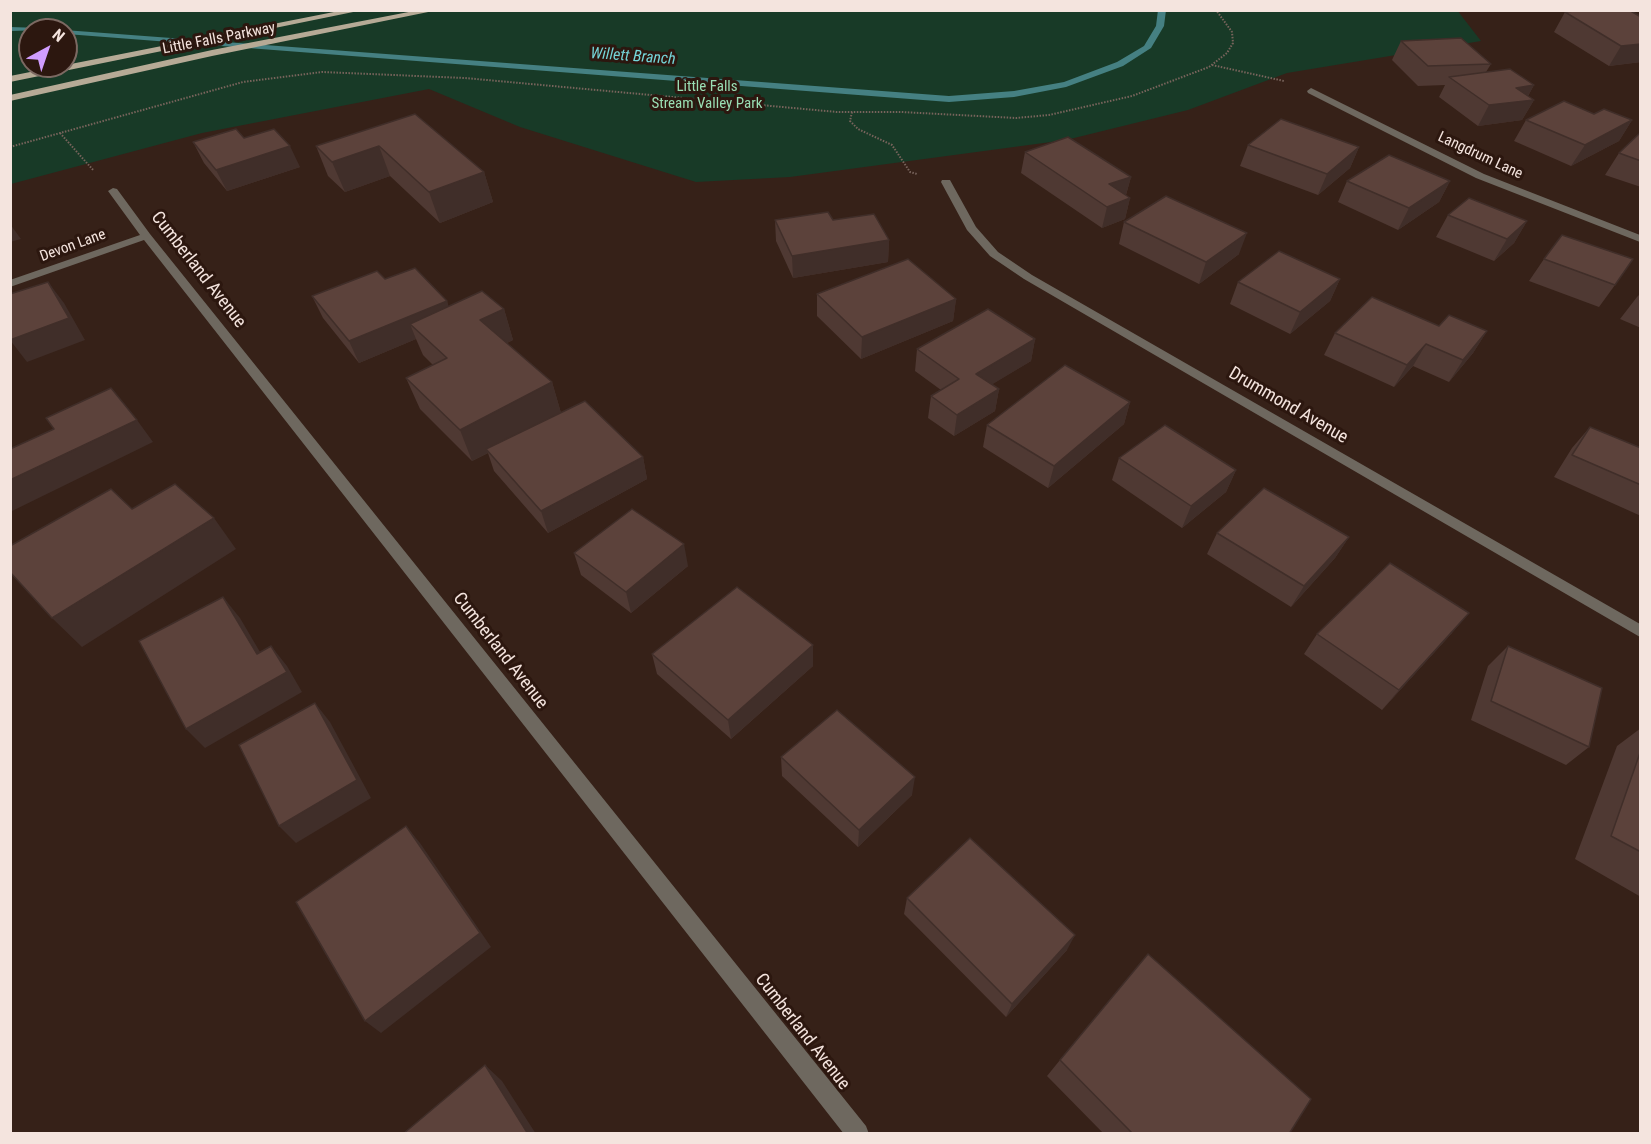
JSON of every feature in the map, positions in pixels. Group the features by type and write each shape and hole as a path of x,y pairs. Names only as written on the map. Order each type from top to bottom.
{"main road":[{"name":"Little Falls Parkway","path":"10,80 153,49 359,10"},
{"name":"Little Falls Parkway","path":"10,98 212,53 434,10"}],"street":[{"name":"Langdrum Lane","path":"1311,91 1480,176 1641,239"},
{"name":"Drummond Avenue","path":"946,182 970,228 994,254 1028,277 1641,631"},
{"name":"Cumberland Avenue","path":"113,191 146,236 858,1134"},
{"name":"Devon Lane","path":"10,284 146,236"}],"path":[{"path":"10,147 243,82 322,72 465,78 852,112 1016,118 1049,115 1132,96 1212,65 1227,53 1233,43 1232,32 1216,10"},
{"path":"1212,65 1307,86 1311,91"},
{"path":"852,112 850,121 858,129 892,145 910,172 946,182"},
{"path":"60,133 113,191"}],"green space":[{"name":"Little Falls Stream Valley Park","path":"1457,10 1481,41 1287,73 1188,110 1066,140 790,177 696,182 520,127 429,89 202,133 11,184 11,11"}],"building":[{"path":"1629,10 1641,17 1641,44 1621,46 1565,12"},
{"path":"1461,38 1491,64 1428,66 1401,41"},
{"path":"1510,69 1534,85 1516,88 1534,100 1489,105 1449,77"},
{"path":"1564,101 1594,114 1604,109 1632,120 1585,145 1526,120"},
{"path":"415,114 484,172 429,192 379,146 332,162 316,146"},
{"path":"1281,119 1359,147 1327,174 1248,145"},
{"path":"236,129 244,138 274,129 290,146 216,170 193,142"},
{"path":"1641,132 1641,161 1619,153"},
{"path":"1068,137 1131,177 1109,184 1130,198 1107,207 1025,152"},
{"path":"1389,155 1450,181 1409,208 1347,181"},
{"path":"1166,196 1247,233 1206,262 1124,222"},
{"path":"1469,198 1527,221 1507,239 1448,215"},
{"path":"828,212 833,220 874,214 889,240 792,256 775,220"},
{"path":"1562,235 1633,259 1615,285 1544,259"},
{"path":"1279,251 1340,279 1300,312 1238,282"},
{"path":"908,259 956,299 862,337 817,294"},
{"path":"415,268 447,301 349,341 312,296 377,271 385,279"},
{"path":"48,282 69,318 10,340 10,294"},
{"path":"482,291 504,309 480,320 552,382 460,430 406,378 447,358 410,324"},
{"path":"1372,297 1439,326 1449,315 1487,331 1463,360 1426,344 1407,365 1335,333"},
{"path":"988,309 1035,339 976,374 999,389 957,415 931,396 959,379 917,349"},
{"path":"1065,365 1130,402 1054,466 987,425"},
{"path":"111,388 137,420 10,480 10,449 54,429 46,418"},
{"path":"585,401 643,457 541,511 486,449"},
{"path":"1165,425 1236,470 1191,506 1119,458"},
{"path":"1590,427 1641,448 1641,485 1572,455"},
{"path":"175,484 214,518 52,618 10,572 10,546 111,489 132,509"},
{"path":"1264,488 1349,537 1304,586 1217,533"},
{"path":"632,509 684,544 626,592 574,553"},
{"path":"1390,563 1469,613 1399,690 1317,634"},
{"path":"737,587 813,645 728,720 652,654"},
{"path":"223,597 257,654 271,646 287,672 186,729 139,641"},
{"path":"1508,646 1602,688 1589,747 1491,701"},
{"path":"315,703 357,780 279,826 239,745"},
{"path":"837,710 915,777 859,830 781,757"},
{"path":"1641,750 1641,852 1611,836"},
{"path":"406,826 480,933 365,1021 296,902"},
{"path":"970,838 1075,935 1012,1004 907,898"},
{"path":"1148,954 1311,1099 1289,1134 1133,1134 1060,1060"},
{"path":"485,1065 528,1134 403,1134"}],"waterway":[{"name":"Willett Branch","path":"78,33 949,99 1014,94 1066,84 1120,64 1147,48 1160,26 1162,10"},
{"name":"Willett Branch","path":"10,29 18,29"}]}
